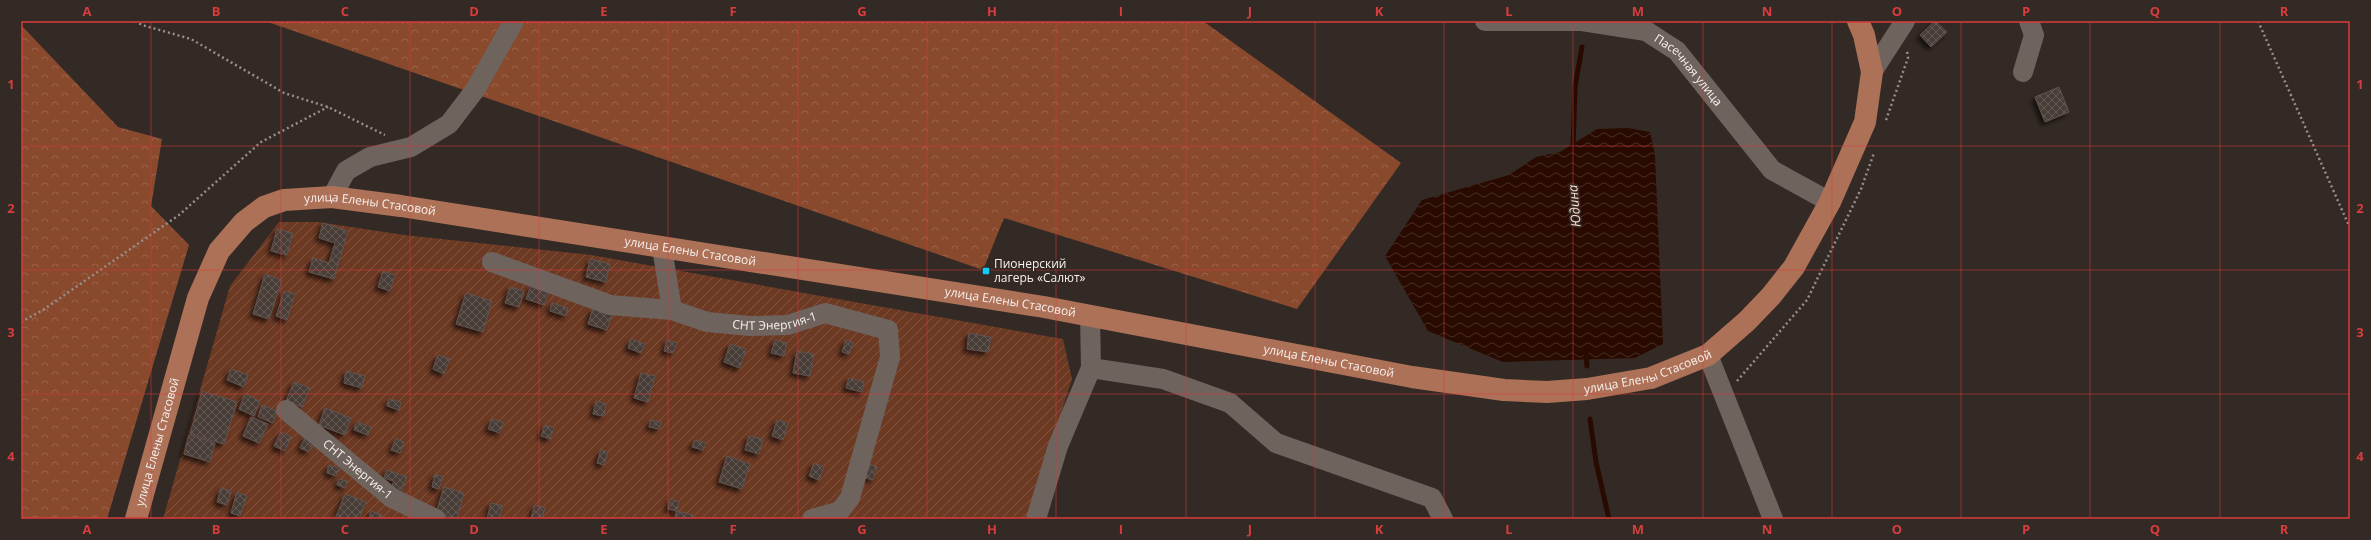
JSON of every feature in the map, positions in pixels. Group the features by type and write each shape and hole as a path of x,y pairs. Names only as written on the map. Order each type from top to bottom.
{"main road":[{"name":"улица Елены Стасовой","path":"136,519 198,298 219,251 244,222 264,207 284,200 332,197 1044,307 1412,377 1504,390 1547,392 1587,389 1652,378 1708,355 1747,321 1771,296 1794,266 1830,202 1865,122 1872,72 1864,35 1858,21"}],"street":[{"path":"332,197 346,171 370,157 411,147 449,124 475,90 514,21"},
{"name":"Пасечная улица","path":"1485,21 1582,21 1646,32 1677,51 1772,170 1830,202"},
{"path":"1872,72 1905,21"},
{"path":"2023,72 2034,35 2029,21"},
{"path":"492,262 610,305 672,310 662,248"},
{"name":"СНТ Энергия-1","path":"672,310 707,322 750,326 788,325 825,313 888,330 890,357 850,498 840,515 812,519"},
{"path":"1036,519 1058,446 1091,368 1090,316"},
{"path":"1708,355 1772,519"},
{"path":"1091,368 1164,379 1230,403 1276,443 1432,498 1443,519"},
{"name":"СНТ Энергия-1","path":"286,410 392,498 436,519"}],"path":[{"path":"135,21 142,25 191,39 284,93 328,106 411,147"},
{"path":"2258,21 2350,228"},
{"path":"21,322 43,310 179,215 261,142 328,106"}],"green space":[{"path":"265,21 1203,21 1401,163 1297,309 1004,218 983,270"},
{"path":"21,25 118,127 162,139 151,206 189,245 107,519 21,519"}],"shaded area":[{"path":"279,222 318,222 404,235 591,255 1063,339 1072,379 1027,519 163,519 230,286"}],"water":[{"path":"1628,128 1650,132 1655,155 1663,344 1635,358 1503,362 1428,331 1385,256 1422,200 1509,175 1536,157 1560,152 1597,129"}],"building":[{"path":"1935,21 1947,32 1931,47 1920,35"},
{"path":"2059,87 2069,112 2045,122 2035,97"},
{"path":"323,223 348,231 334,279 309,272 313,258 329,263 335,243 319,238"},
{"path":"277,229 293,233 287,255 271,251"},
{"path":"590,259 610,264 606,282 586,277"},
{"path":"383,271 395,275 390,291 378,287"},
{"path":"265,274 282,280 269,319 253,314"},
{"path":"531,286 549,292 544,305 526,299"},
{"path":"510,287 524,291 519,307 505,303"},
{"path":"284,291 295,294 287,320 276,316"},
{"path":"466,293 492,301 483,332 456,324"},
{"path":"552,303 568,308 566,316 550,311"},
{"path":"593,308 612,314 607,330 588,324"},
{"path":"969,333 991,337 988,352 967,349"},
{"path":"631,339 645,344 641,353 628,348"},
{"path":"667,340 677,343 673,353 664,351"},
{"path":"775,340 787,343 784,356 771,353"},
{"path":"846,340 853,343 849,354 842,352"},
{"path":"730,344 746,349 740,368 724,362"},
{"path":"797,351 814,354 810,376 793,373"},
{"path":"438,355 450,359 444,374 433,369"},
{"path":"231,369 248,375 244,387 227,380"},
{"path":"346,371 365,376 362,388 344,383"},
{"path":"641,373 655,376 648,402 634,398"},
{"path":"849,378 864,382 862,392 846,388"},
{"path":"294,382 310,388 302,407 286,401"},
{"path":"202,391 237,402 224,444 190,434"},
{"path":"245,394 260,401 254,416 239,409"},
{"path":"389,399 401,402 399,410 387,406"},
{"path":"596,401 606,404 604,416 593,414"},
{"path":"262,405 277,411 273,423 258,417"},
{"path":"325,408 351,418 345,435 319,425"},
{"path":"251,417 268,424 259,443 243,436"},
{"path":"492,419 503,422 500,433 488,429"},
{"path":"651,420 661,422 659,429 649,427"},
{"path":"777,420 788,423 783,440 772,436"},
{"path":"357,422 371,427 368,435 354,430"},
{"path":"545,425 554,428 550,439 541,436"},
{"path":"281,432 291,437 285,451 274,446"},
{"path":"189,435 215,443 210,462 184,454"},
{"path":"306,435 314,439 309,452 300,448"},
{"path":"749,436 763,439 759,454 745,450"},
{"path":"396,439 404,442 400,453 391,450"},
{"path":"695,440 706,443 703,450 692,447"},
{"path":"601,450 608,452 604,465 597,463"},
{"path":"727,456 750,464 742,489 719,482"},
{"path":"814,463 824,467 819,480 809,476"},
{"path":"866,463 877,467 873,480 862,477"},
{"path":"329,465 339,468 336,476 327,473"},
{"path":"387,470 407,477 401,492 391,488 394,481 384,478"},
{"path":"435,474 443,477 439,489 432,487"},
{"path":"339,479 347,481 345,488 337,485"},
{"path":"444,487 464,493 457,519 436,513"},
{"path":"221,488 231,491 227,505 217,502"},
{"path":"237,492 247,496 240,516 231,513"},
{"path":"345,494 366,502 359,519 335,519"},
{"path":"670,499 679,502 677,511 668,509"},
{"path":"491,503 503,506 499,519 487,519"},
{"path":"535,505 545,508 542,519 531,518"},
{"path":"371,511 382,515 381,519 369,519"},
{"path":"677,511 693,515 693,519 675,519"}],"waterway":[{"name":"Юдина","path":"1573,149 1575,87 1582,47"},
{"name":"Юдина","path":"1586,352 1587,366"},
{"name":"Юдина","path":"1590,419 1596,462 1609,519"}],"place":[{"name":"Пионерский лагерь «Салют»","path":"986,271"}]}
